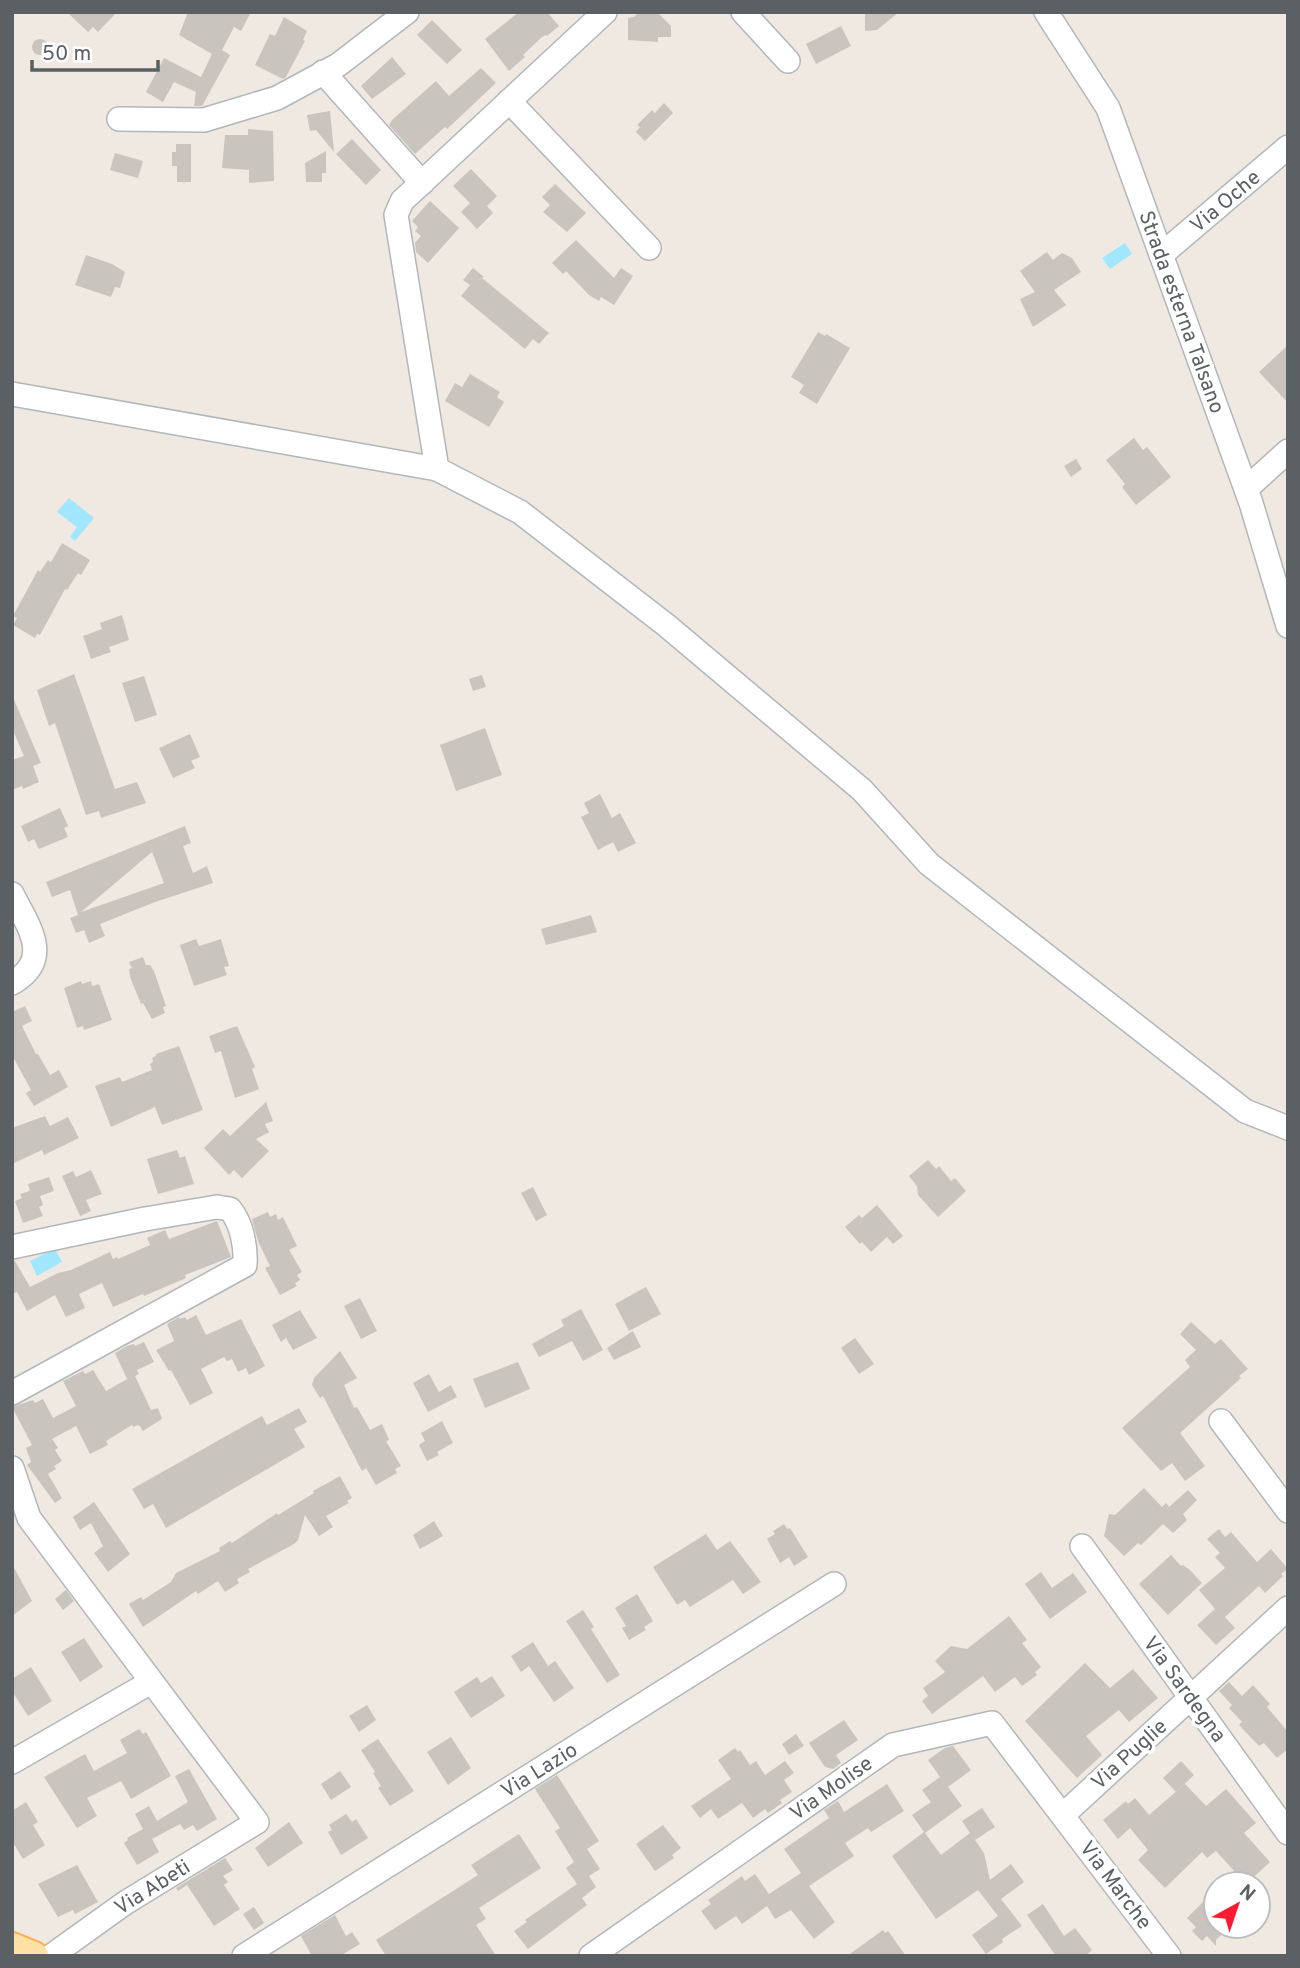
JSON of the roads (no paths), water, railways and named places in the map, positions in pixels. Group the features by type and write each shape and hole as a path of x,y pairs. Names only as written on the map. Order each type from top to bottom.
{"main road":[{"path":"12,1947 34,1956"}],"street":[{"path":"119,118 204,120 277,98 338,65 407,12"},
{"path":"743,12 788,61"},
{"name":"Strada esterna Talsano","path":"1046,12 1108,108 1246,489 1288,626"},
{"path":"437,469 396,215 402,201 514,97 593,16"},
{"path":"323,72 422,183"},
{"path":"514,97 649,248"},
{"name":"Via Oche","path":"1161,255 1288,147"},
{"path":"12,394 437,469 520,512 666,625 862,790 929,864 1245,1111 1288,1128"},
{"path":"1246,489 1288,452"},
{"path":"12,894 35,936 36,950 24,976 12,983"},
{"path":"12,1247 145,1219 217,1208 230,1209 237,1218 246,1251 245,1265 12,1393"},
{"path":"1221,1420 1288,1511"},
{"path":"12,1468 20,1523 151,1682 12,1762"},
{"name":"Via Sardegna","path":"1082,1546 1288,1833"},
{"name":"Via Lazio","path":"244,1956 834,1584"},
{"name":"Via Puglie","path":"1063,1815 1288,1608"},
{"name":"Via Abeti","path":"51,1956 125,1903 257,1822 151,1682"},
{"name":"Via Molise","path":"592,1956 893,1745 992,1723 1063,1815"},
{"name":"Via Marche","path":"1063,1815 1169,1956"}],"water":[{"path":"1125,243 1132,254 1110,269 1102,258"},
{"path":"69,498 94,518 75,541 70,537 77,527 57,512"},
{"path":"55,1249 62,1262 37,1276 30,1261"}]}
